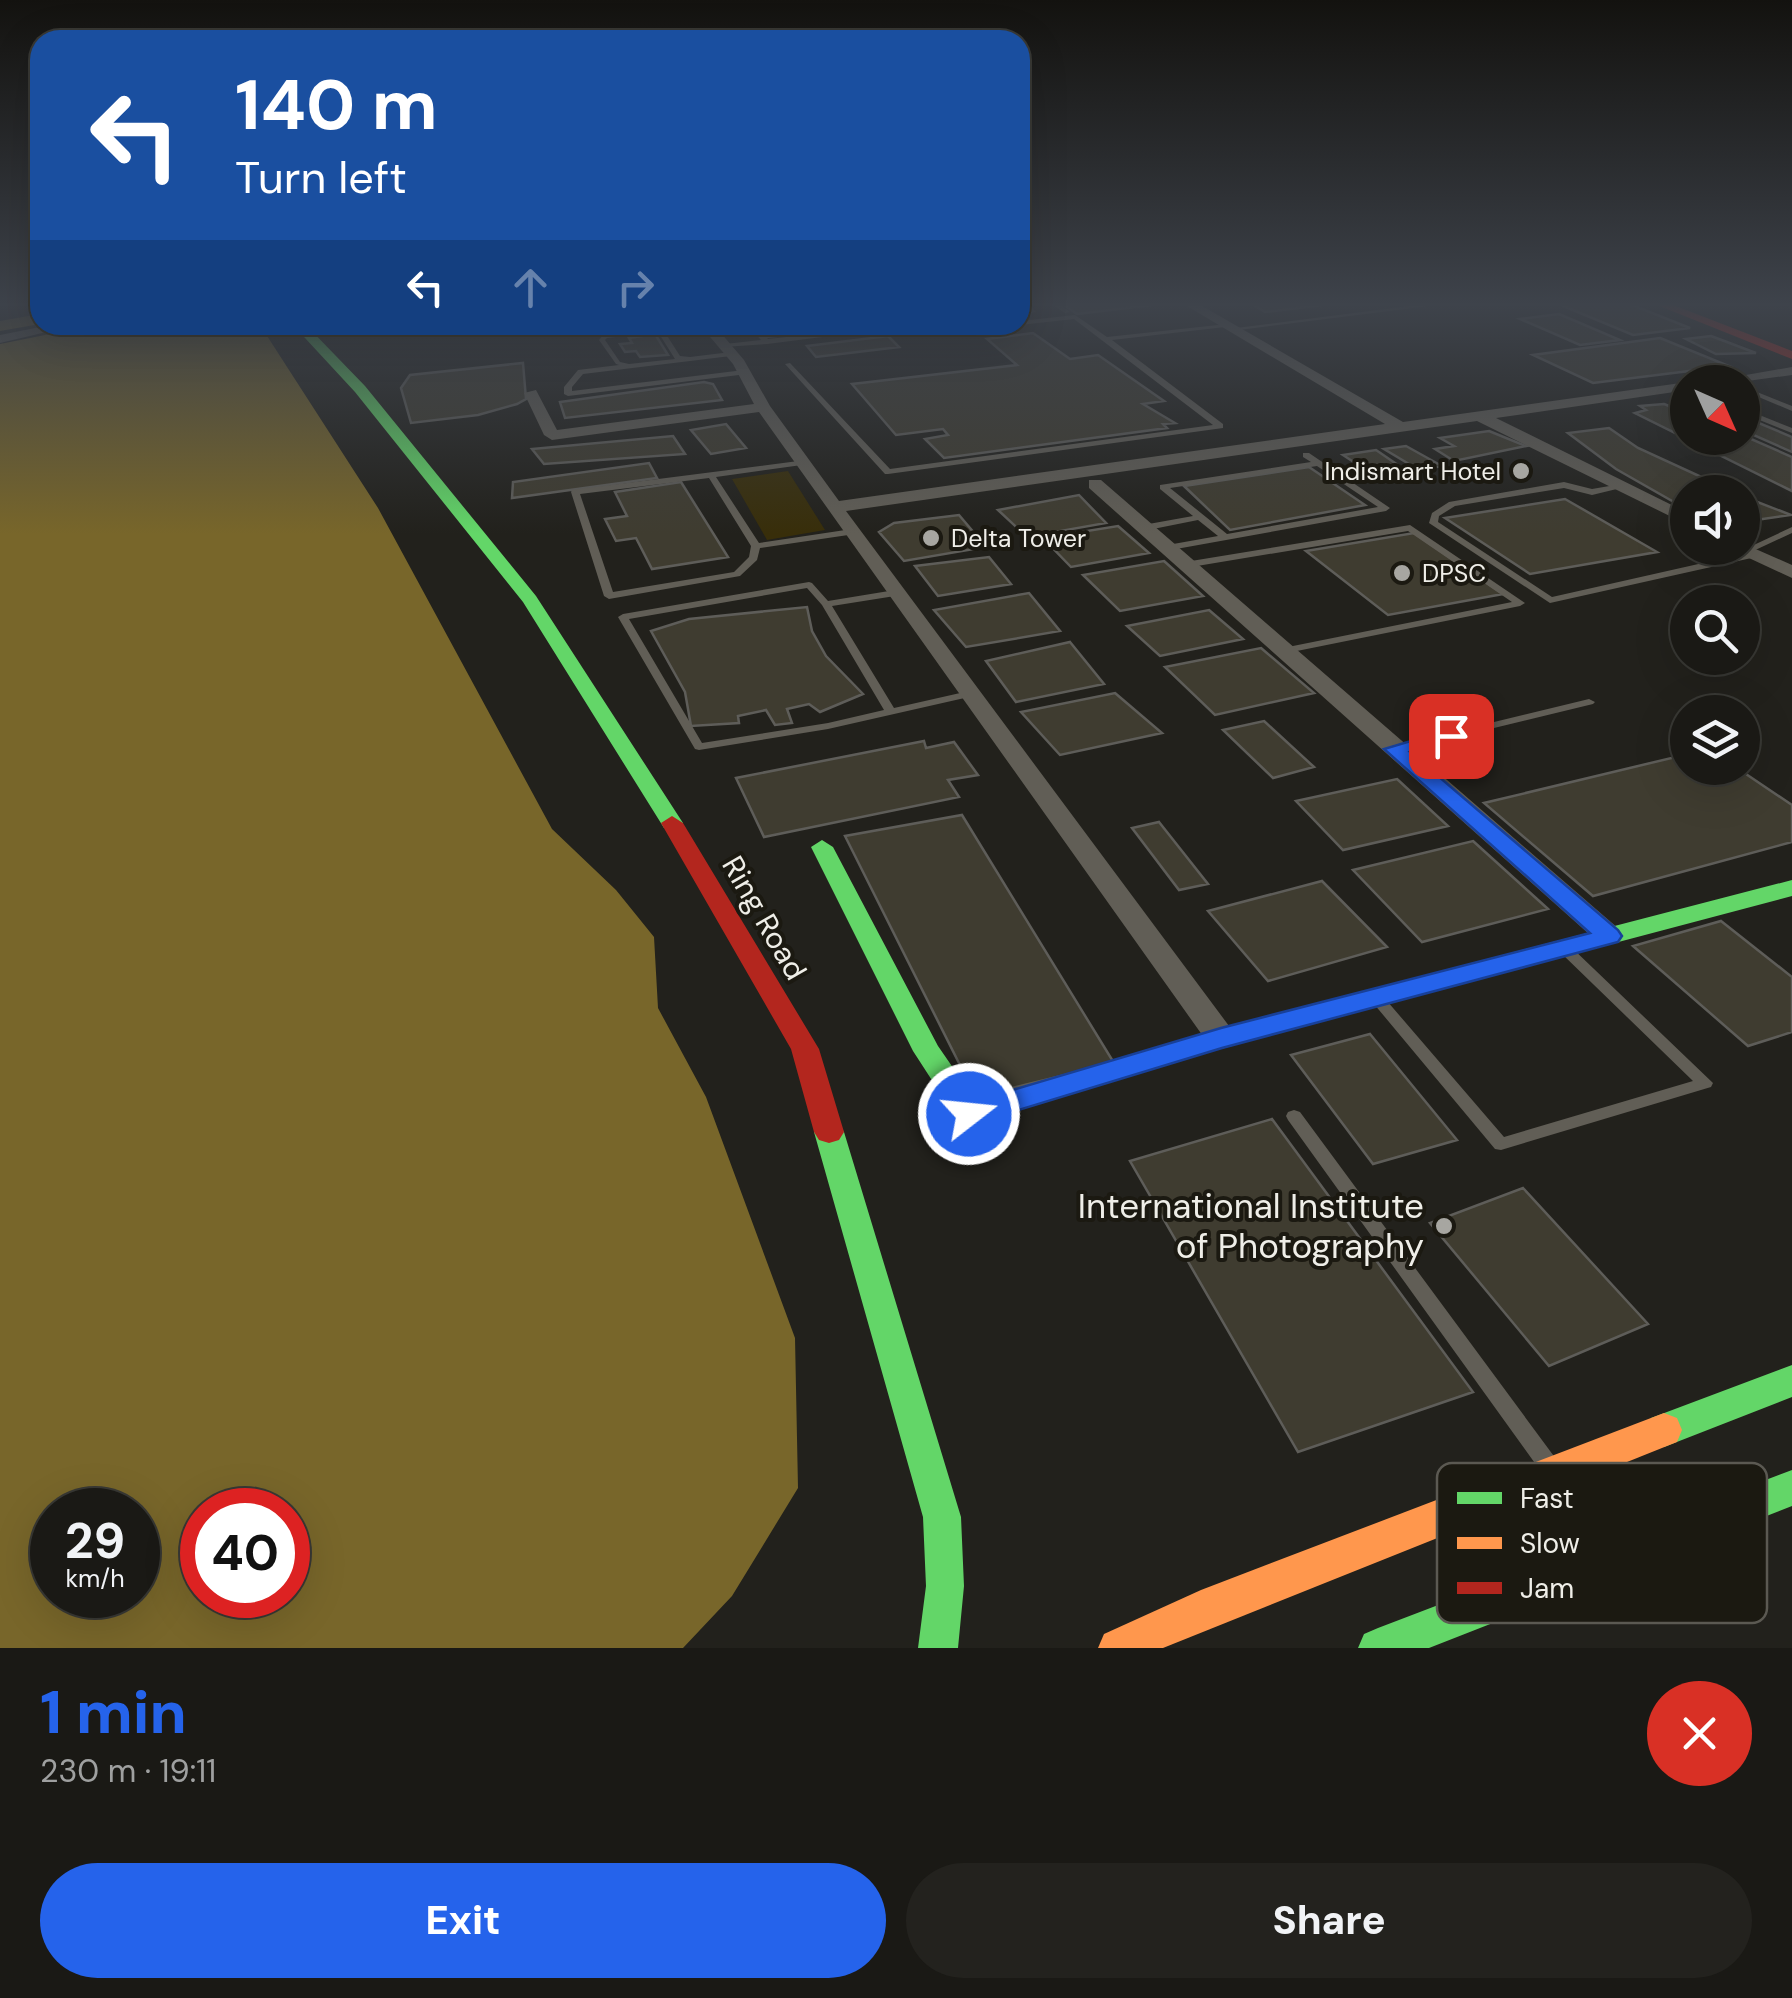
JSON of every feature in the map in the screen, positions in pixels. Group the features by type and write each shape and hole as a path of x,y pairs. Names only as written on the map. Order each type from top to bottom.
{"street":[{"name":"Ring Road","path":"351,380 530,600 718,895 805,1049 942,1517 945,1586 938,1648"},
{"path":"749,380 895,593 1221,1038"},
{"path":"1320,380 1404,428"},
{"path":"1760,386 1792,382"},
{"path":"845,520 1094,484 1200,475 1312,459 1489,421 1670,389"},
{"path":"531,393 552,435 764,407"},
{"path":"845,520 1404,428 1670,398"},
{"path":"1489,421 1670,511"},
{"path":"1094,484 1609,936"},
{"path":"1760,556 1792,572"},
{"path":"822,847 927,1051 969,1114 1221,1038 1792,888"},
{"path":"1586,1463 1792,1382"},
{"path":"1767,1498 1792,1488"},
{"path":"1118,1648 1201,1610 1437,1520"},
{"path":"1378,1648 1442,1623"}],"lane":[{"path":"576,380 568,394 681,380"},
{"path":"803,380 888,472 1222,424 1162,380"},
{"path":"1760,395 1792,409"},
{"path":"1760,418 1792,431"},
{"path":"1166,548 1386,508 1312,459"},
{"path":"711,474 756,546 754,558 737,574 608,596 574,492 711,474 806,462"},
{"path":"1200,475 1163,487 1225,537"},
{"path":"1621,488 1592,492 1564,484 1452,504 1435,516 1433,523 1550,600 1692,565"},
{"path":"1143,528 1200,517"},
{"path":"756,546 845,520"},
{"path":"1185,565 1410,528 1520,603 1282,650"},
{"path":"1760,546 1792,530"},
{"path":"890,710 826,604 809,585 624,616 699,747 828,726 969,694"},
{"path":"826,604 895,593"},
{"path":"1394,749 1589,702"},
{"path":"1376,998 1501,1144 1705,1083 1565,949"},
{"path":"1294,1116 1546,1463"}],"shaded area":[{"path":"0,380 295,380 378,508 552,829 616,890 654,937 658,1008 706,1097 795,1338 798,1488 732,1596 683,1648 0,1648"},
{"path":"788,471 825,530 767,540 732,479"}],"building":[{"path":"407,380 524,380 526,399 478,415 411,423 401,388"},
{"path":"888,380 1134,380 1164,401 1143,404 1175,423 1163,424 1167,428 944,458 925,439 948,435 943,429 896,435 852,384"},
{"path":"704,382 713,384 722,400 565,418 560,402"},
{"path":"1640,406 1670,406 1670,430 1635,413 1646,410"},
{"path":"726,424 746,448 711,454 691,430"},
{"path":"1760,424 1792,437 1792,452 1760,438"},
{"path":"1609,428 1638,448 1697,475 1670,475 1670,500 1616,469 1568,433"},
{"path":"1489,431 1526,446 1454,461 1435,449 1454,446 1440,438"},
{"path":"673,436 685,454 544,464 532,449"},
{"path":"1760,443 1792,457 1792,491 1720,455 1760,455"},
{"path":"1406,446 1442,466 1419,470 1384,449"},
{"path":"1376,450 1411,474 1378,478 1343,455"},
{"path":"649,463 657,478 512,498 513,482"},
{"path":"1309,467 1365,505 1230,530 1184,486"},
{"path":"681,482 728,557 652,569 636,538 616,541 605,519 627,516 615,492"},
{"path":"1079,495 1106,523 1027,537 998,510"},
{"path":"1565,499 1657,552 1530,574 1445,518"},
{"path":"1760,503 1791,515 1760,519"},
{"name":"Delta Tower","path":"959,515 986,547 904,561 879,532 894,523"},
{"path":"1118,526 1149,553 1071,567 1043,538"},
{"name":"DPSC","path":"1414,533 1503,594 1388,615 1306,551"},
{"path":"989,557 1011,584 938,596 915,566"},
{"path":"1164,561 1203,596 1120,611 1083,575"},
{"path":"1029,593 1060,631 966,647 934,610"},
{"path":"807,607 812,631 826,656 863,694 820,712 809,704 787,709 792,723 775,725 766,710 738,716 739,723 691,726 685,692 651,631 689,619"},
{"path":"1209,610 1243,639 1160,656 1127,626"},
{"path":"1070,642 1104,684 1016,702 986,661"},
{"path":"1261,648 1314,693 1215,715 1165,667"},
{"path":"1115,693 1162,733 1060,755 1021,712"},
{"path":"1264,721 1314,767 1273,778 1223,730"},
{"path":"924,741 926,748 954,742 978,775 948,780 959,797 764,837 736,778"},
{"path":"1670,758 1670,785 1760,783 1792,805 1792,842 1593,896 1484,803"},
{"path":"1397,779 1448,826 1343,850 1296,801"},
{"path":"962,815 1114,1063 976,1097 845,836"},
{"path":"1159,822 1208,884 1179,890 1132,828"},
{"path":"1473,841 1548,909 1422,942 1353,870"},
{"path":"1322,881 1387,947 1268,981 1208,911"},
{"path":"1721,921 1792,977 1792,1032 1748,1046 1633,946"},
{"path":"1370,1034 1457,1140 1373,1164 1291,1055"},
{"path":"1272,1119 1473,1392 1298,1452 1130,1161"},
{"path":"1523,1188 1648,1324 1549,1366 1430,1223"}],"traffic: fast":[{"path":"351,380 530,600 672,823"},
{"path":"822,847 927,1051 969,1114 1221,1038 1792,888"},
{"path":"829,1132 942,1517 945,1586 938,1648"},
{"path":"1664,1430 1792,1381"},
{"path":"1767,1498 1792,1488"},
{"path":"1378,1648 1443,1623"}],"traffic: slow":[{"path":"1579,1463 1664,1430"},
{"path":"1118,1648 1201,1610 1437,1518"}],"traffic: jam":[{"path":"672,823 805,1049 829,1132"}],"place":[{"name":"Indismart Hotel","path":"1521,471"},
{"name":"Delta Tower","path":"931,538"},
{"name":"DPSC","path":"1402,573"},
{"name":"International Institute of Photography","path":"1444,1226"}],"route":[{"path":"969,1114 1221,1038 1609,936 1394,749 1451,736"}]}
